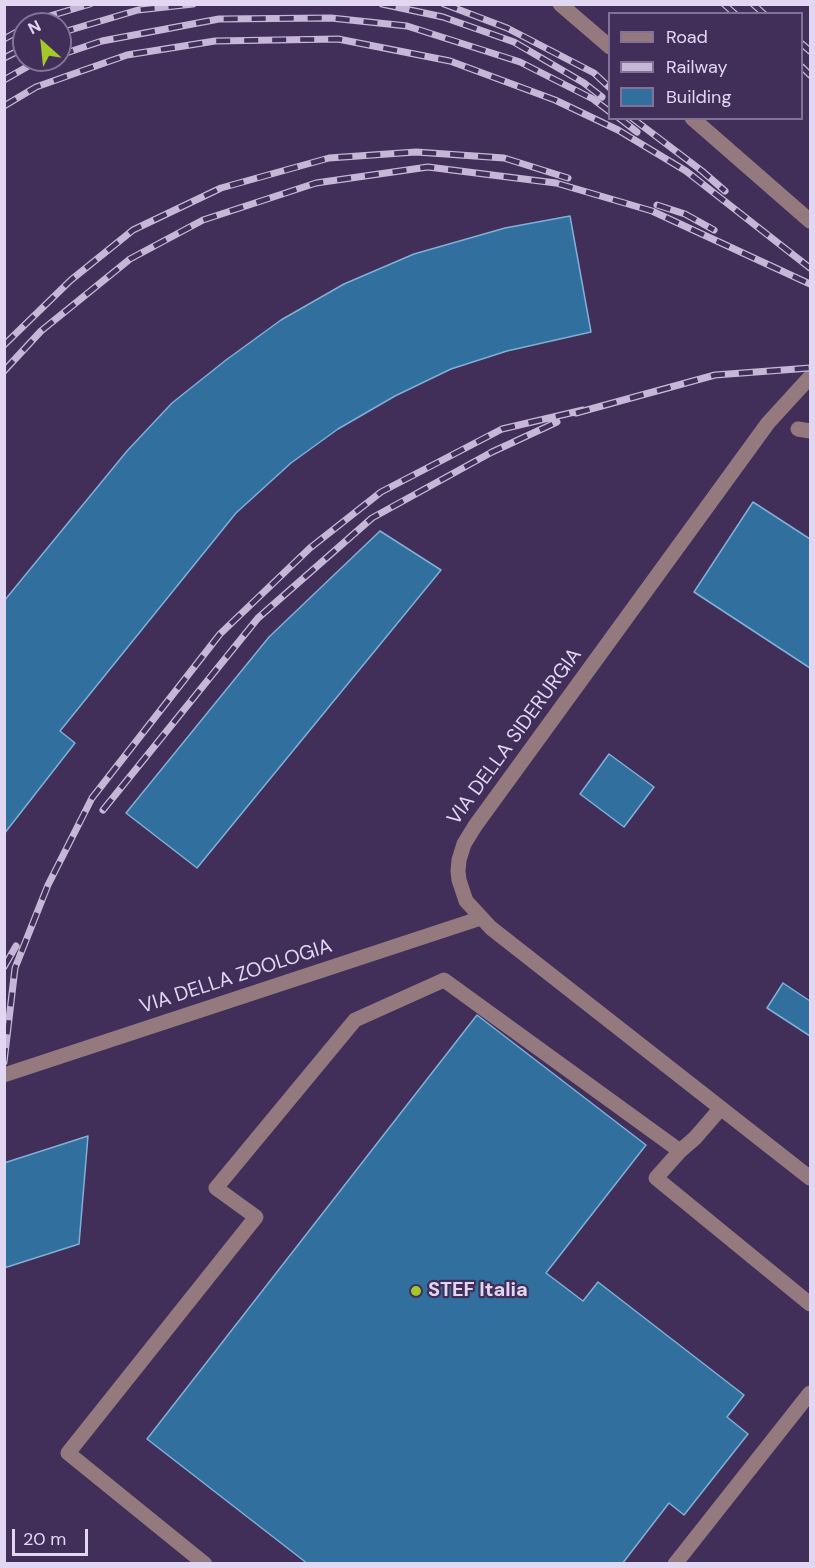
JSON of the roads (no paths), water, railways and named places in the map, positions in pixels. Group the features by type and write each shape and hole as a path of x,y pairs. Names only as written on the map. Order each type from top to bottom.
{"street":[{"path":"560,4 608,46"},
{"path":"694,120 810,221"},
{"name":"VIA DELLA SIDERURGIA","path":"810,377 768,423 464,844 459,860 459,880 466,901 481,918 810,1178"},
{"name":"VIA DELLA ZOOLOGIA","path":"4,1075 481,918"},
{"path":"205,1563 68,1453 256,1217 216,1188 355,1020 444,980 680,1151"},
{"path":"721,1108 656,1178 810,1304"},
{"path":"675,1563 810,1393"}],"railway":[{"path":"63,12 90,4"},
{"path":"72,29 138,10 193,4"},
{"path":"382,4 443,17 514,42 584,83 602,97"},
{"path":"444,4 507,28 594,73 608,86"},
{"path":"724,4 733,12"},
{"path":"753,4 762,12"},
{"path":"72,51 102,41 219,19 331,18 407,26 520,62 593,99 608,110"},
{"path":"4,39 12,35"},
{"path":"4,106 36,87 127,55 215,41 338,39 450,61 555,100 618,130 686,171 810,268"},
{"path":"803,45 810,51"},
{"path":"4,58 12,54"},
{"path":"803,68 810,75"},
{"path":"4,80 18,72"},
{"path":"622,120 637,132"},
{"path":"635,120 725,191"},
{"path":"4,345 71,280 133,230 221,188 329,158 416,152 504,158 568,178"},
{"path":"4,371 41,331 130,259 203,220 316,183 428,167 556,183 652,211 810,284"},
{"path":"657,205 685,214 714,230"},
{"path":"576,413 715,375 810,368"},
{"path":"4,1062 15,968 48,885 92,798 220,634 310,548 381,492 502,429 583,410"},
{"path":"103,810 258,618 372,518 492,452 557,422"},
{"path":"4,967 16,946"}],"place":[{"name":"STEF Italia","path":"416,1291"}]}
